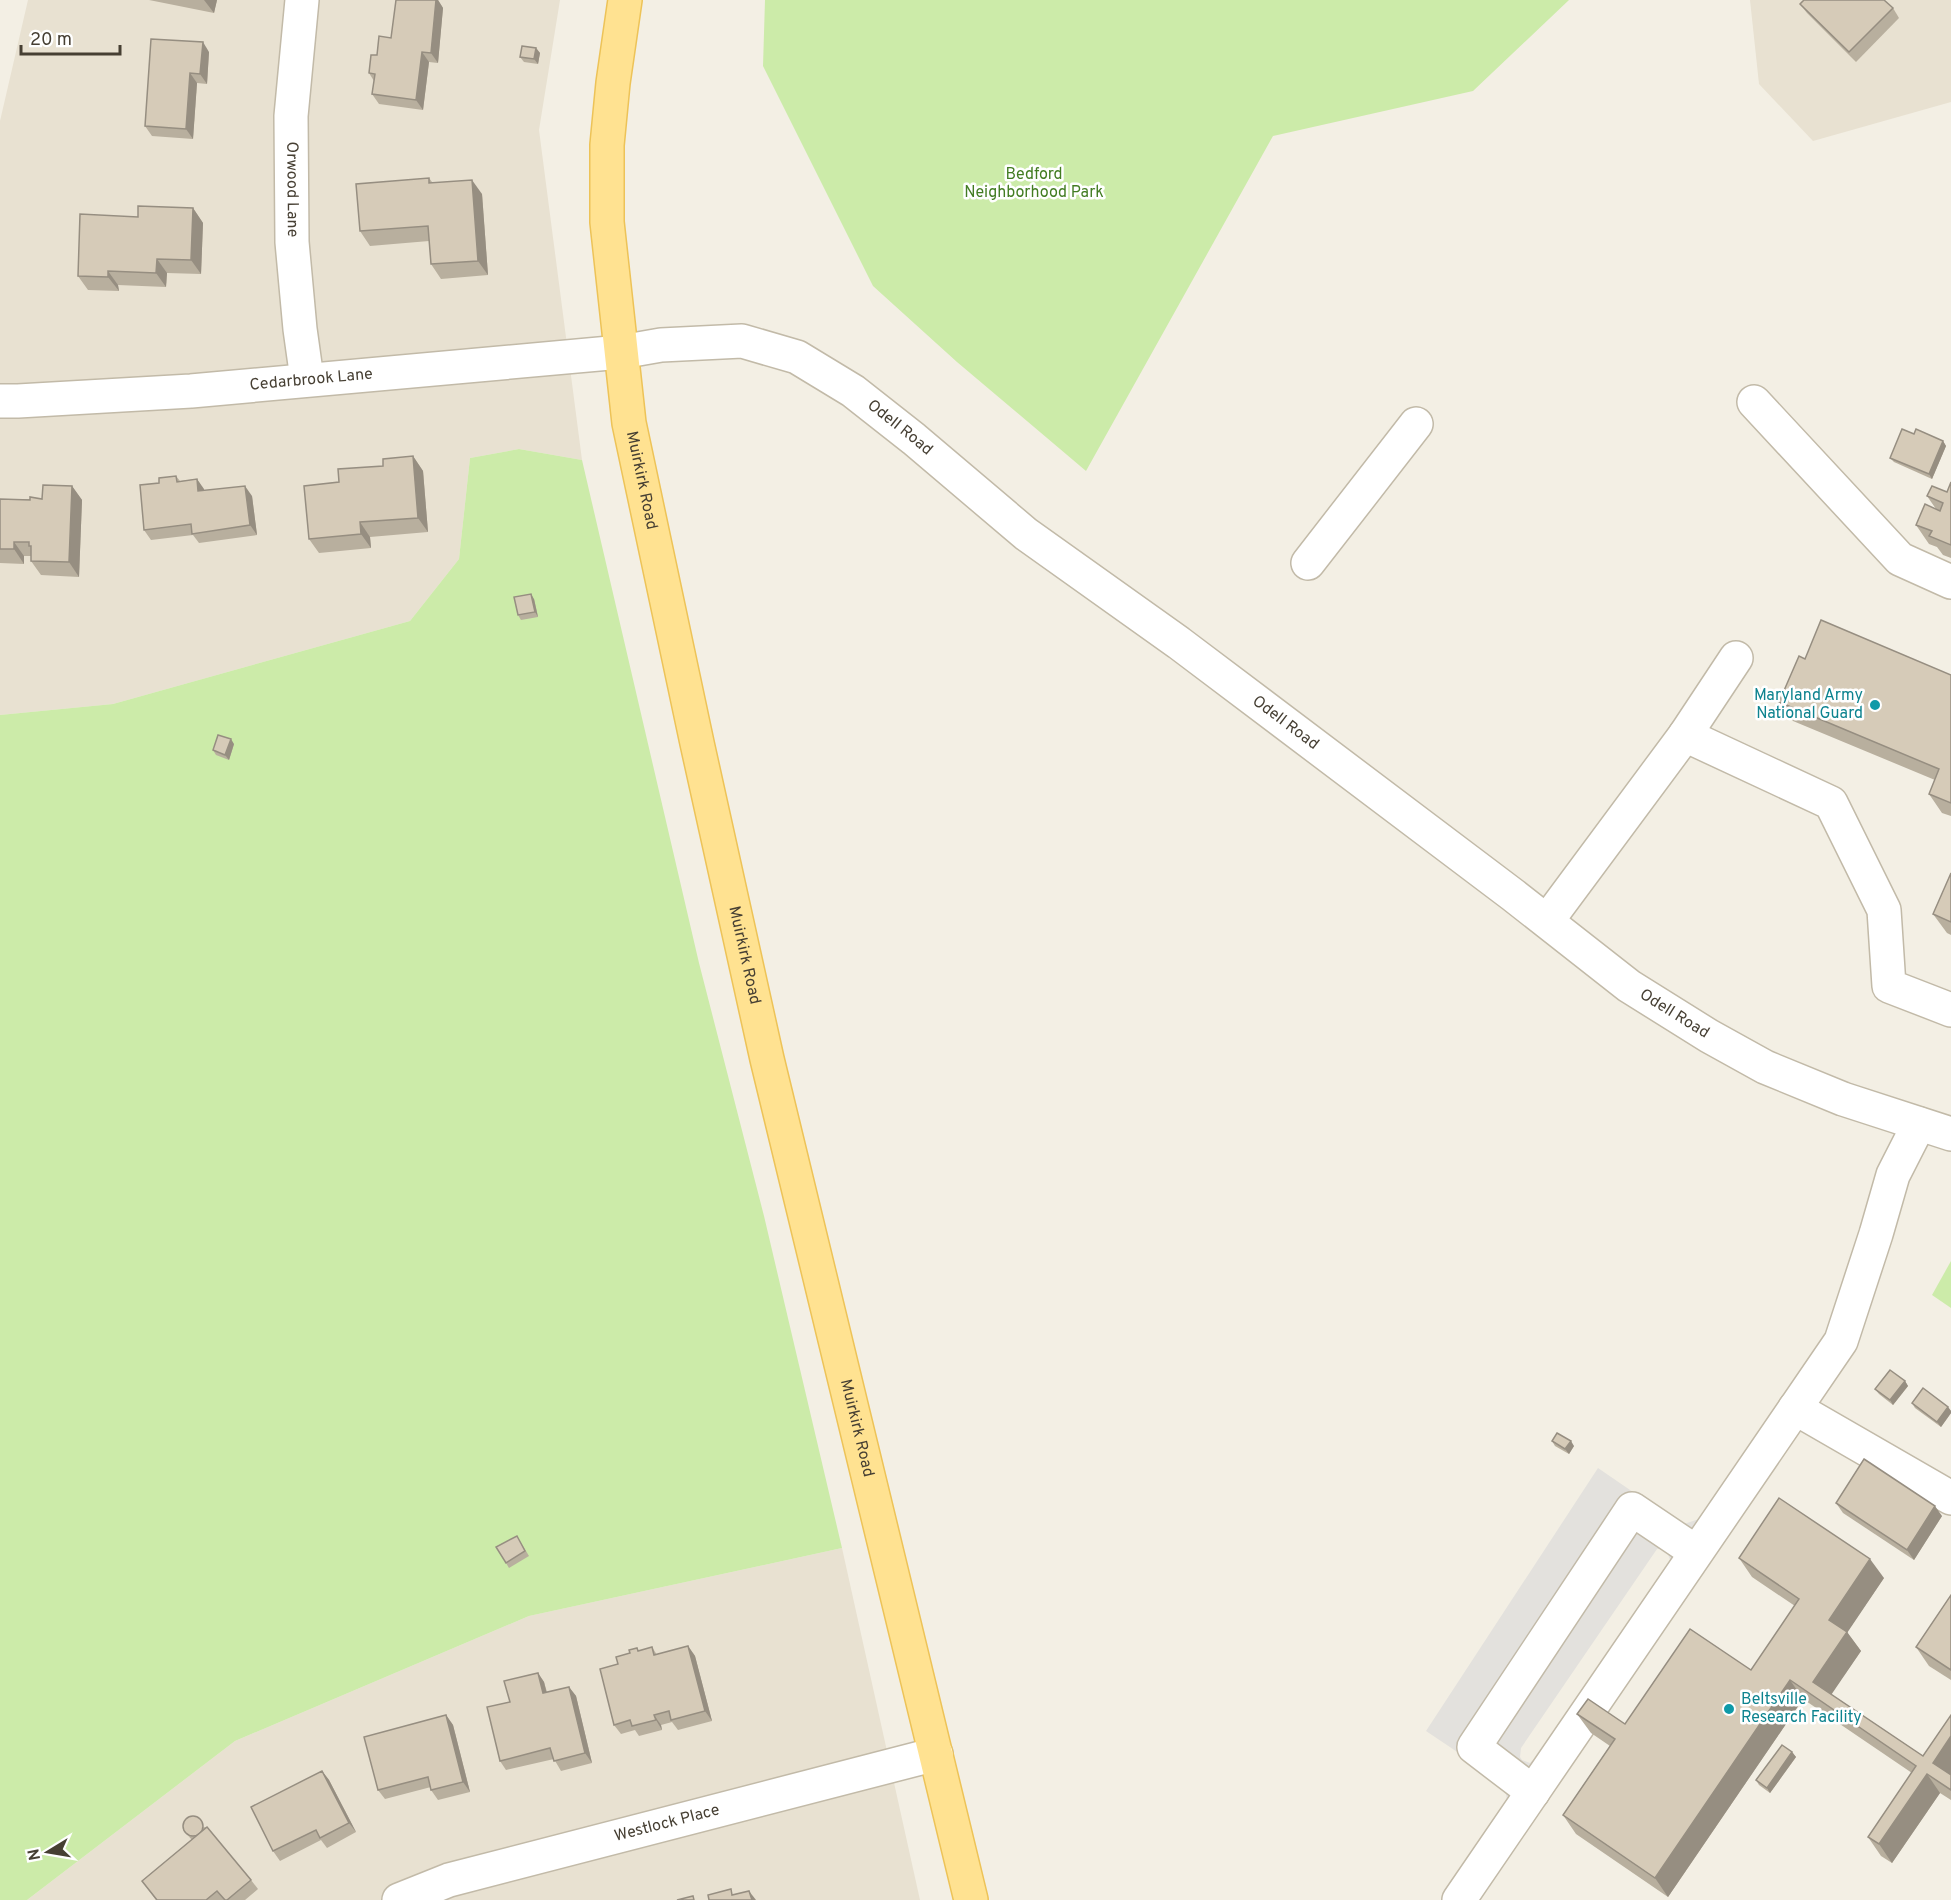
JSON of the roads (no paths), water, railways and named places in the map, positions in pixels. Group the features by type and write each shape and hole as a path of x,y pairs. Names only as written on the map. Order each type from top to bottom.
{"main road":[{"name":"Muirkirk Road","path":"625,0 607,145 607,222 629,423 766,1059 971,1900"}],"street":[{"name":"Orwood Lane","path":"302,0 291,116 292,230 300,329 307,379"},
{"name":"Odell Road","path":"621,352 661,345 742,341 797,357 853,391 914,439 1026,534 1179,643 1547,921 1629,986 1709,1036 1765,1067 1843,1099 1951,1134"},
{"name":"Cedarbrook Lane","path":"0,401 18,402 168,392 621,352"},
{"path":"1754,402 1900,559 1951,582"},
{"path":"1308,563 1416,424"},
{"path":"1547,921 1685,735 1736,658"},
{"path":"1685,735 1831,803 1884,910 1889,986 1951,1010"},
{"path":"1460,1900 1841,1341 1893,1175 1919,1124"},
{"path":"1796,1408 1951,1498"},
{"path":"1533,1792 1474,1748 1632,1509 1696,1552"},
{"name":"Westlock Place","path":"399,1900 449,1880 936,1754"}],"place":[{"name":"Maryland Army National Guard","path":"1875,705"},
{"name":"Beltsville Research Facility","path":"1729,1709"}],"park label":[{"name":"Bedford Neighborhood Park","path":"1034,184"}]}
